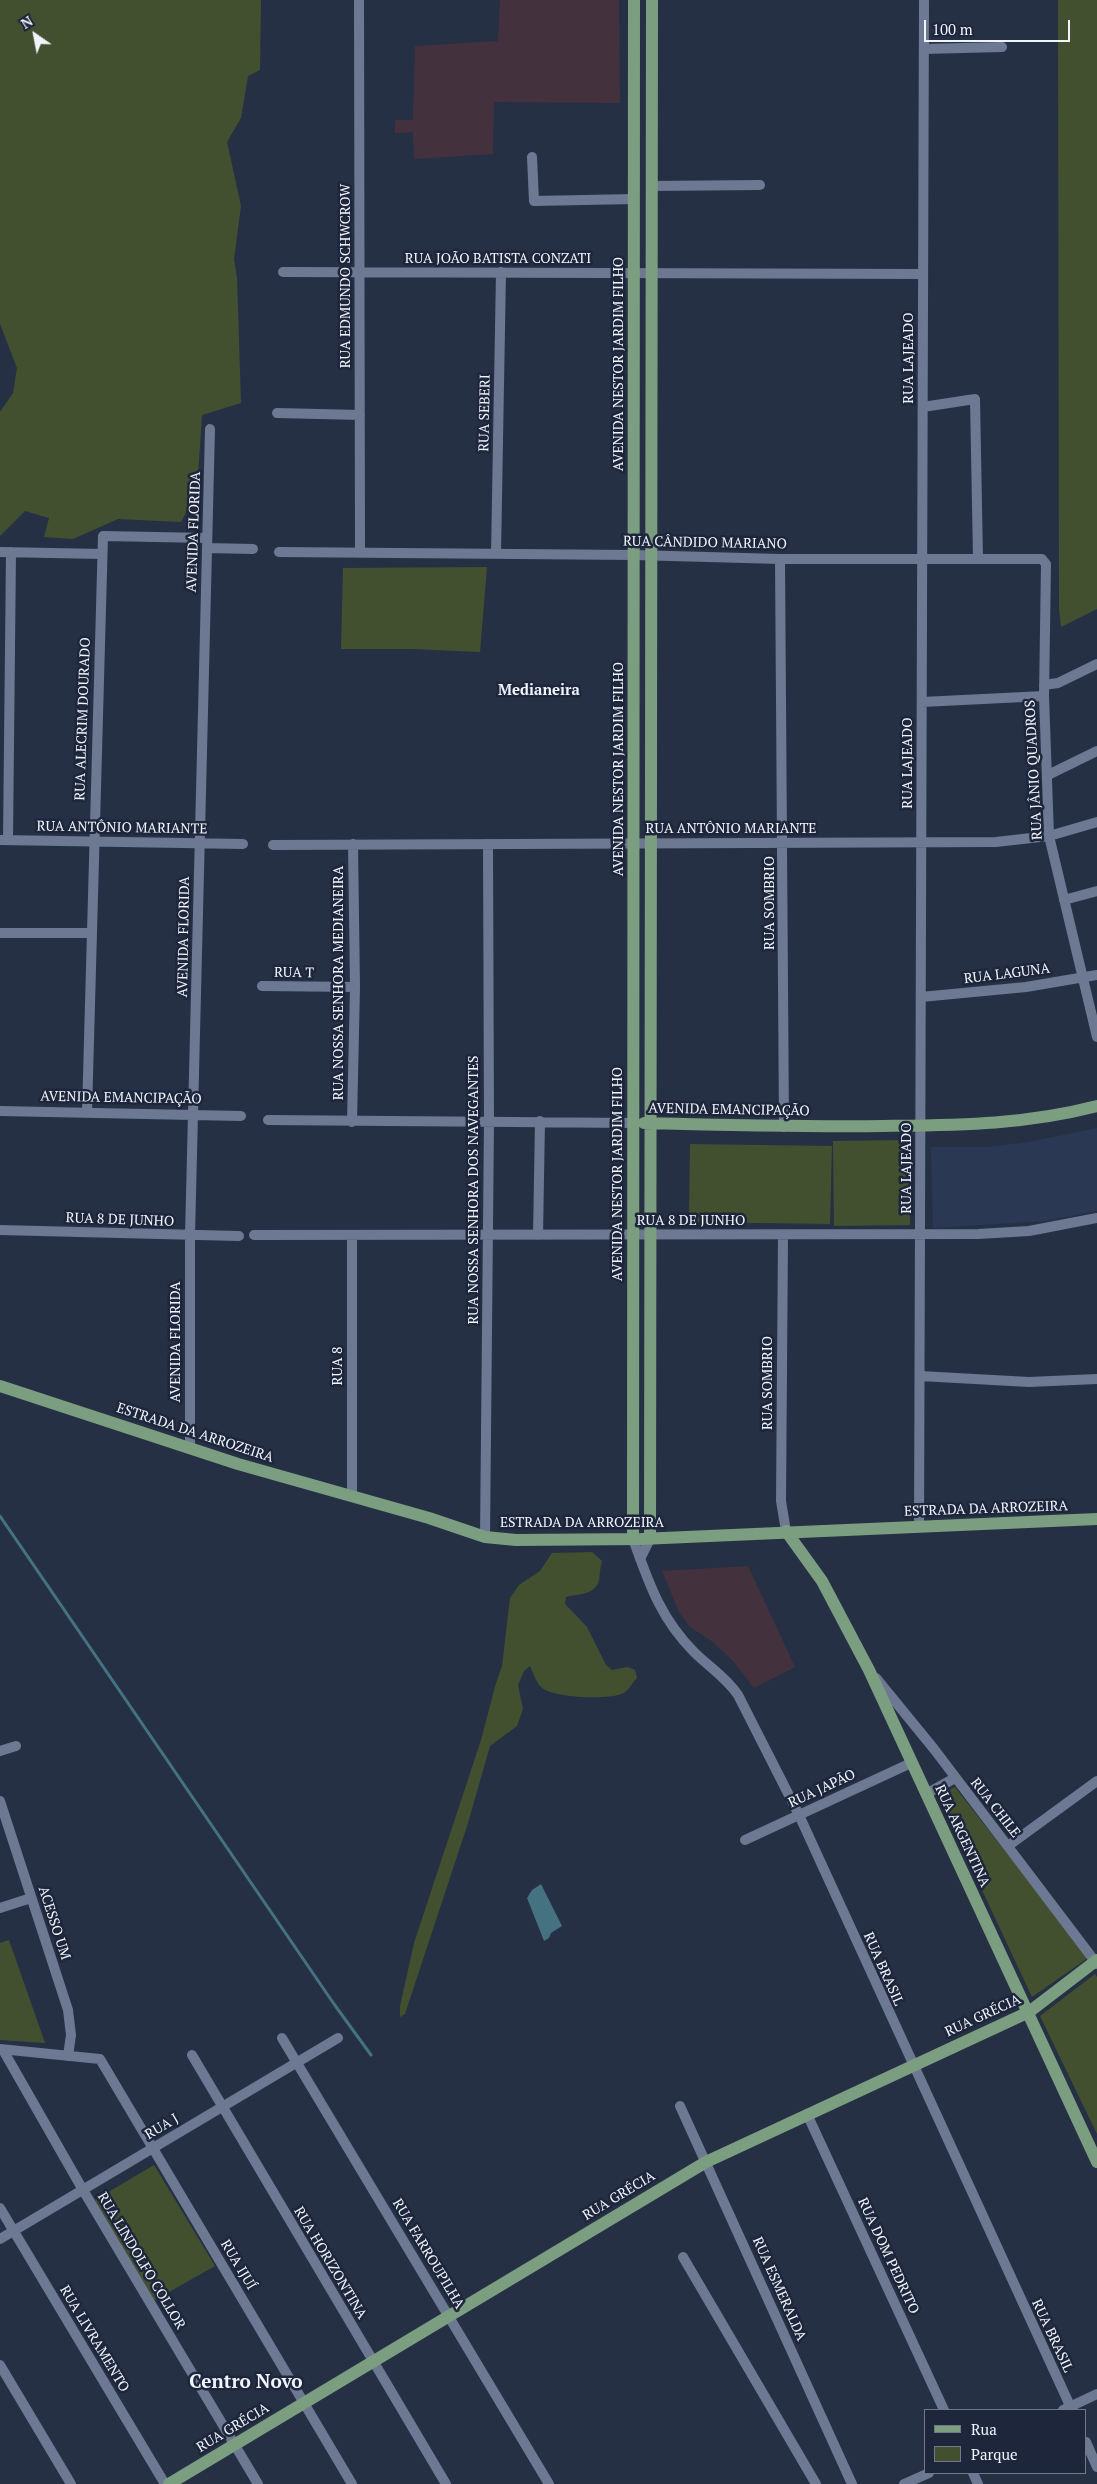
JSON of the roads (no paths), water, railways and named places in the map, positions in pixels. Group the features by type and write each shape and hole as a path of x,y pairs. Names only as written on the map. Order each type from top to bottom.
{"main road":[{"name":"AVENIDA NESTOR JARDIM FILHO","path":"633,1539 634,0"},
{"path":"650,1538 652,0"},
{"path":"634,130 652,130"},
{"path":"634,971 651,971"},
{"name":"AVENIDA EMANCIPAÇÃO","path":"634,1123 784,1127 983,1125 1055,1117 1097,1106"},
{"name":"ESTRADA DA ARROZEIRA","path":"0,1386 238,1464 352,1496 485,1537 516,1540 633,1539 1097,1519"},
{"name":"RUA ARGENTINA","path":"786,1531 807,1557 822,1581 870,1670 1097,2162"},
{"name":"RUA GRÉCIA","path":"168,2484 706,2162 1029,2012 1096,1962"}],"street":[{"name":"RUA EDMUNDO SCHWCROW","path":"359,0 360,552"},
{"name":"RUA LAJEADO","path":"919,1527 924,0"},
{"path":"924,48 1002,47"},
{"path":"532,157 534,201 634,199"},
{"path":"651,186 760,184"},
{"name":"RUA JOÃO BATISTA CONZATI","path":"283,272 924,274"},
{"name":"RUA SEBERI","path":"496,554 501,272"},
{"path":"923,407 974,399 978,558"},
{"path":"276,413 360,415"},
{"name":"AVENIDA FLORIDA","path":"190,1447 190,1236 210,428"},
{"name":"RUA ALECRIM DOURADO","path":"87,1112 103,536 207,543"},
{"path":"207,543 253,549"},
{"path":"0,552 102,554"},
{"path":"4,840 11,552"},
{"name":"RUA CÂNDIDO MARIANO","path":"279,552 651,555 780,559 1035,557 1044,561 1044,646"},
{"name":"RUA SOMBRIO","path":"780,559 784,842 784,1127"},
{"name":"RUA JÂNIO QUADROS","path":"1044,646 1049,836 1097,1037"},
{"path":"922,702 1044,691 1097,664"},
{"path":"1048,775 1097,751"},
{"name":"RUA ANTÔNIO MARIANTE","path":"273,845 996,842 1049,836 1097,822"},
{"name":"RUA ANTÔNIO MARIANTE","path":"4,840 243,844"},
{"name":"RUA NOSSA SENHORA MEDIANEIRA","path":"352,1122 355,988 353,844"},
{"name":"RUA NOSSA SENHORA DOS NAVEGANTES","path":"485,1537 489,1122 488,844"},
{"path":"1064,900 1097,891"},
{"path":"0,933 91,933"},
{"name":"RUA LAGUNA","path":"921,997 1083,979 1097,975"},
{"name":"RUA T","path":"262,986 355,988"},
{"name":"AVENIDA EMANCIPAÇÃO","path":"0,1111 241,1116"},
{"name":"AVENIDA EMANCIPAÇÃO","path":"268,1120 634,1123"},
{"path":"538,1235 540,1122"},
{"name":"RUA 8 DE JUNHO","path":"254,1235 978,1234 1029,1231 1097,1218"},
{"name":"RUA 8 DE JUNHO","path":"0,1230 239,1236"},
{"name":"RUA SOMBRIO","path":"783,1235 781,1501 786,1531"},
{"name":"RUA 8","path":"352,1236 352,1496"},
{"path":"920,1376 1029,1382 1097,1379"},
{"path":"640,1559 650,1538"},
{"name":"RUA BRASIL","path":"633,1539 655,1601 672,1628 695,1653 728,1681 738,1695 799,1816 1068,2409"},
{"name":"RUA CHILE","path":"870,1670 1096,1962"},
{"path":"0,1752 16,1746"},
{"name":"RUA JAPÃO","path":"745,1840 912,1763"},
{"path":"926,1794 955,1778"},
{"path":"1008,1846 1097,1781"},
{"name":"ACESSO UM","path":"0,1801 68,2010 71,2035 68,2056"},
{"path":"0,1908 32,1898"},
{"name":"RUA FARROUPILHA","path":"282,2038 549,2484"},
{"name":"RUA J","path":"0,2239 338,2038"},
{"path":"2,2050 68,2056"},
{"name":"RUA LINDOLFO COLLOR","path":"2,2050 258,2484"},
{"name":"RUA IJUÍ","path":"68,2056 100,2059 352,2484"},
{"name":"RUA HORIZONTINA","path":"192,2056 446,2484"},
{"name":"RUA ESMERALDA","path":"680,2106 852,2484"},
{"name":"RUA DOM PEDRITO","path":"806,2114 944,2409"},
{"name":"RUA LIVRAMENTO","path":"0,2208 165,2484"},
{"path":"683,2257 816,2484"},
{"path":"0,2365 71,2484"},
{"path":"1068,2409 1097,2394"},
{"path":"1087,2444 1097,2467"},
{"path":"904,2484 927,2474"}],"waterway":[{"path":"0,1516 334,2004 371,2055"}],"district":[{"name":"Medianeira","path":"539,691"},
{"name":"Centro Novo","path":"246,2383"}]}
